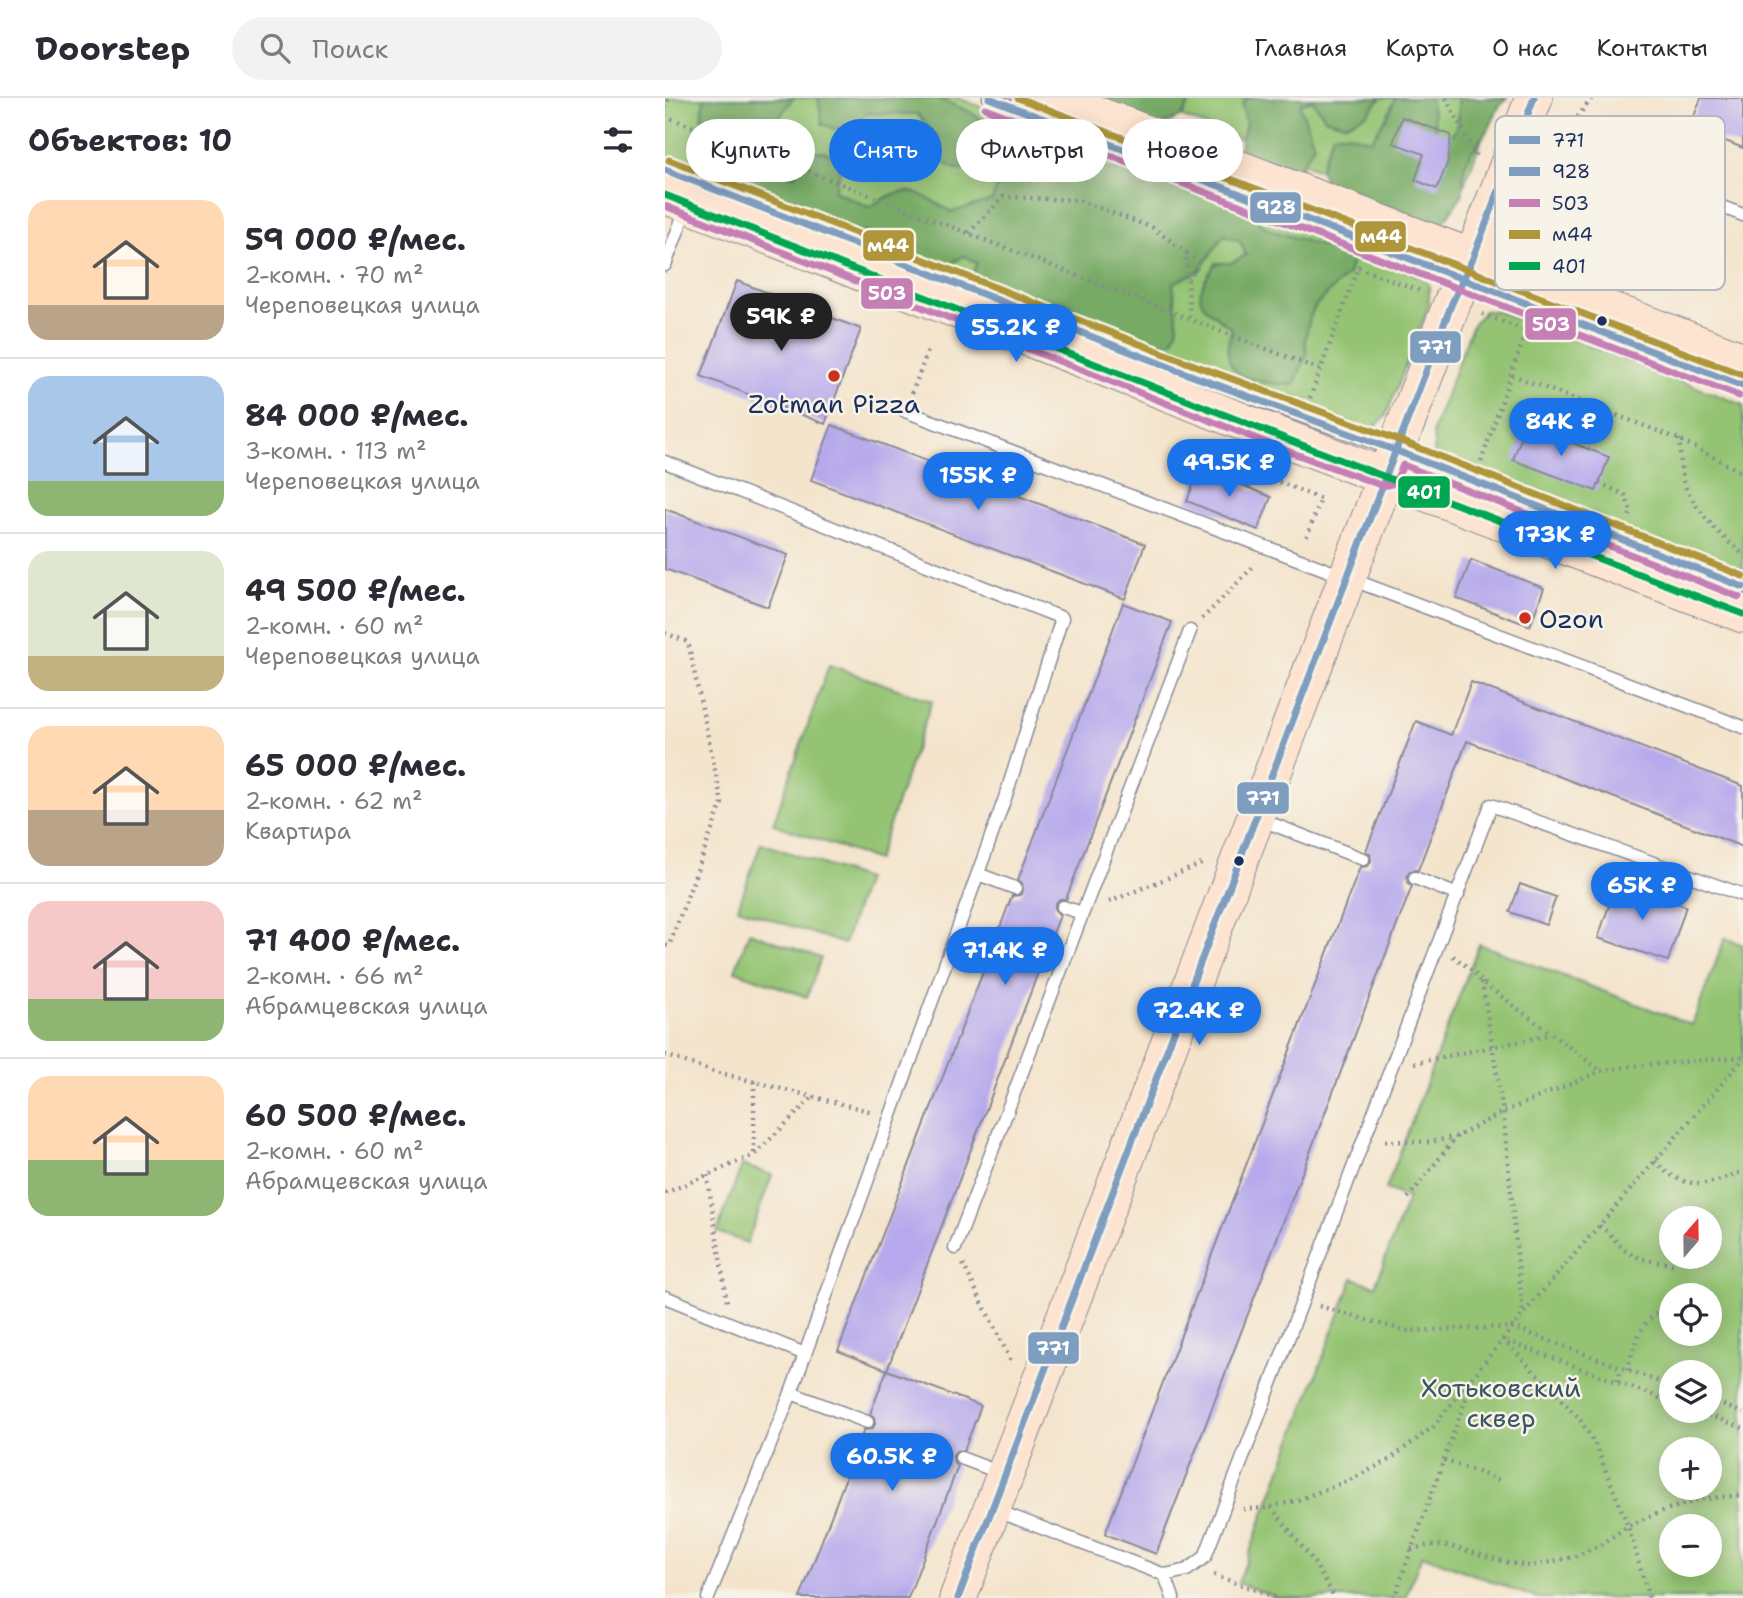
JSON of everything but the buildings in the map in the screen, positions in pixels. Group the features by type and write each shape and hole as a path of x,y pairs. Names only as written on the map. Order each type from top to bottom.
{"main road":[{"path":"1052,98 1458,278 1495,289"},
{"path":"958,1598 1392,463 1458,278 1495,191"},
{"path":"676,199 1294,442 1392,463 1743,614"},
{"path":"1499,290 1743,361"}],"lane":[{"path":"989,98 1743,386"},
{"path":"665,170 1182,372 1392,463 1743,587"},
{"path":"665,265 676,199"},
{"path":"1725,207 1743,215"},
{"path":"905,411 1743,727"},
{"path":"665,462 1062,618 1005,798 791,1393 708,1598"},
{"path":"955,1248 1190,631"},
{"path":"991,1509 1164,1575 1187,1570 1205,1557 1491,805 1743,895"},
{"path":"1251,832 1363,859"},
{"path":"978,874 1015,888"},
{"path":"1415,878 1458,895"},
{"path":"1063,906 1082,913"},
{"path":"665,1297 805,1354"},
{"path":"791,1393 867,1422"},
{"path":"961,1458 1005,1474"},
{"path":"1164,1575 1173,1598"}],"path":[{"path":"665,108 669,98"},
{"path":"1446,98 1479,162"},
{"path":"665,116 1321,370"},
{"path":"968,233 1003,197 1078,200 1153,228 1186,252 1200,263 1187,280"},
{"path":"1186,252 1190,319"},
{"path":"1308,402 1361,261"},
{"path":"1358,268 1458,278"},
{"path":"1479,313 1527,331"},
{"path":"1478,472 1528,324"},
{"path":"905,411 929,348"},
{"path":"1512,375 1679,439 1743,473"},
{"path":"1679,439 1684,483 1700,510 1731,545 1743,554"},
{"path":"1279,482 1321,499 1297,560"},
{"path":"1190,631 1270,550"},
{"path":"665,633 688,642 722,803 669,946 665,945"},
{"path":"1082,913 1251,832"},
{"path":"1438,945 1470,969 1482,982 1601,1071"},
{"path":"1482,982 1503,1112 1523,1314"},
{"path":"1392,1067 1551,1035"},
{"path":"665,1055 891,1116"},
{"path":"1364,1141 1430,1142 1458,1136 1503,1112 1601,1071 1631,1066 1743,1058"},
{"path":"1223,1510 1271,1507 1298,1500 1352,1479 1389,1460 1433,1427 1512,1327 1743,1058"},
{"path":"754,1081 754,1155"},
{"path":"665,1193 754,1155 813,1097"},
{"path":"1408,1198 1458,1136"},
{"path":"1655,1161 1665,1172 1684,1182 1711,1184 1743,1171"},
{"path":"707,1175 731,1324"},
{"path":"1599,1226 1611,1233 1626,1251 1659,1261"},
{"path":"955,1248 1032,1404"},
{"path":"1303,1300 1405,1331 1512,1327 1659,1381"},
{"path":"1629,1370 1641,1330 1650,1317 1659,1312"},
{"path":"1503,1339 1659,1397"},
{"path":"1503,1339 1579,1418 1601,1458 1628,1526 1649,1598"},
{"path":"1617,1381 1622,1368"},
{"path":"1394,1598 1473,1377"},
{"path":"1722,1405 1743,1413"},
{"path":"1722,1420 1743,1428"},
{"path":"1444,1460 1499,1480"},
{"path":"1411,1549 1431,1545 1449,1546 1501,1561 1531,1566 1574,1557 1628,1526 1665,1510 1702,1499 1743,1495"},
{"path":"1271,1507 1313,1559 1335,1598"},
{"path":"1234,1583 1278,1598"}],"green space":[{"path":"665,98 958,98 1013,119 956,119 956,182 1108,182 1108,156 1122,161 1122,182 1177,182 1409,271 1429,284 1429,305 1386,416 1366,435 1346,438 698,182 815,182 815,119 686,119 686,177 665,169"},
{"path":"704,98 793,98 778,119 701,118"},
{"path":"818,98 937,98 980,119 956,119 956,169 942,161 942,119 922,119 917,114 867,113 861,119 829,119 829,127 822,124"},
{"path":"1095,98 1192,98 1182,116 1176,119 1138,119"},
{"path":"1134,98 1498,98 1458,200 1420,209 1243,140 1243,119 1188,119"},
{"path":"1248,98 1381,98 1367,114 1346,124 1326,119 1312,100 1300,104 1314,145 1300,168 1266,173 1243,160 1246,124 1242,104"},
{"path":"1395,98 1430,98 1437,135 1447,139 1457,126 1458,98 1507,98 1498,108 1490,127 1464,167 1463,194 1445,220 1426,232 1330,194 1320,169 1333,134 1347,134 1371,140 1388,115"},
{"path":"815,151 825,152 829,154 829,182 837,182 834,191 869,207 894,194 911,192 952,212 992,200 997,186 994,182 1108,182 1108,169 1122,171 1122,182 1181,182 1240,208 1270,230 1331,249 1352,261 1348,274 1316,305 1310,317 1305,340 1307,355 1294,385 1266,382 1253,380 1234,368 1229,359 1228,346 1232,329 1201,301 1202,287 1216,263 1231,263 1246,255 1240,241 1224,235 1199,271 1173,283 1178,327 1173,341 1151,348 1121,343 1085,315 1041,300 1027,297 1009,307 995,300 971,278 977,263 964,256 936,273 897,259 868,232 835,229 799,211 756,203 720,182 815,182"},
{"path":"1484,311 1498,311 1743,405 1743,589 1455,477 1435,458 1433,430 1472,326"},
{"path":"829,665 932,701 877,860 773,824"},
{"path":"761,843 866,879 844,944 738,908"},
{"path":"749,932 821,958 807,997 735,971"},
{"name":"Хотьковский сквер","path":"1725,938 1743,945 1743,1598 1536,1598 1422,1555 1405,1598 1278,1598 1238,1583 1353,1278 1375,1286 1408,1198 1386,1189 1479,944 1692,1025"},
{"path":"742,1165 772,1175 747,1243 717,1232"}],"transit line":[{"name":"928","path":"989,98 1743,386"},
{"name":"м44","path":"1018,98 1495,280"},
{"name":"771","path":"1527,116 1534,98"},
{"name":"503","path":"985,108 1739,396"},
{"name":"м44","path":"669,160 1186,362 1401,441 1743,576"},
{"name":"928","path":"665,170 1743,587"},
{"name":"401","path":"665,195 1294,442 1743,614"},
{"name":"771","path":"958,1598 1452,303 1495,200"},
{"name":"503","path":"665,206 1290,452 1383,486 1395,483 1403,465 1739,597"},
{"name":"м44","path":"1521,290 1743,375"}],"place":[{"name":"Zotman Pizza","path":"834,376"},
{"name":"Ozon","path":"1525,618"}]}
